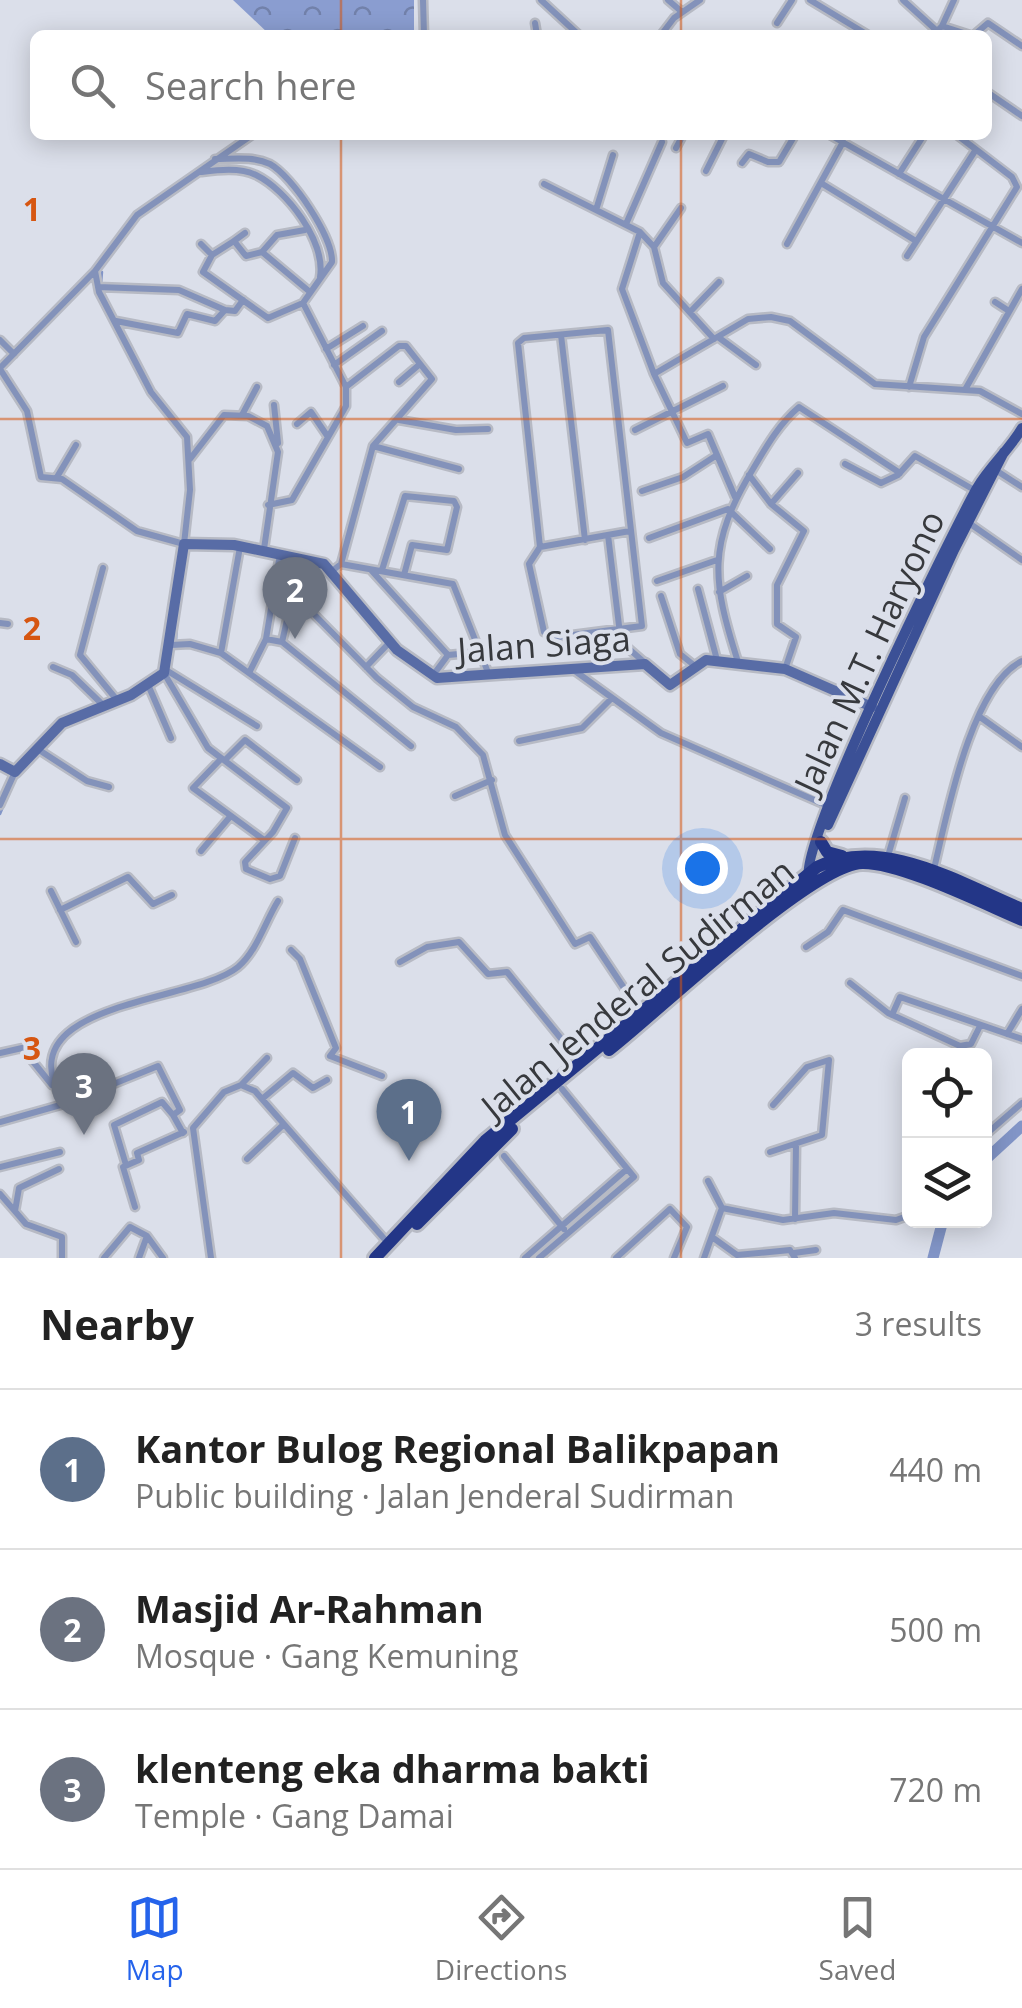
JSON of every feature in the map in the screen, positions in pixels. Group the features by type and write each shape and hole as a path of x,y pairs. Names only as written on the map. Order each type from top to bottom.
{"highway":[{"path":"821,842 828,852 844,857"},
{"name":"Jalan Jenderal Sudirman","path":"506,1130 640,1014 844,857 887,858 1021,908"},
{"name":"Jalan Jenderal Sudirman","path":"375,1258 387,1251 453,1172 562,1089 815,876 858,864 883,866 1021,908"}],"main road":[{"name":"Jalan M.T. Haryono","path":"815,876 829,807 872,707 976,491 1013,437 1022,415"},
{"name":"Jalan M.T. Haryono","path":"1013,437 1022,428"},
{"name":"Jalan M.T. Haryono","path":"815,876 821,842 1004,451"}],"street":[{"path":"424,0 424,30"},
{"path":"541,0 574,30"},
{"path":"668,0 682,12"},
{"path":"666,30 700,0"},
{"path":"777,23 792,0"},
{"path":"810,0 860,30"},
{"path":"903,0 936,30"},
{"path":"938,30 954,0"},
{"path":"535,23 536,30"},
{"path":"979,30 988,23 1022,46"},
{"path":"992,95 1022,116"},
{"path":"244,140 137,215 95,271 0,368 24,404 41,477 57,477 137,531 184,544 264,549 336,567 382,570 453,584 490,677"},
{"path":"676,148 680,140"},
{"path":"706,171 722,140"},
{"path":"742,163 749,154 779,162 791,140"},
{"path":"839,140 1022,243"},
{"path":"899,174 921,140"},
{"path":"909,387 924,337 1015,192 1016,181 962,140"},
{"path":"626,224 662,142"},
{"path":"786,244 843,142"},
{"path":"907,256 975,150"},
{"path":"596,210 613,154"},
{"path":"214,160 248,158 273,166 328,241 332,262 303,303 271,319 204,276 204,266 212,256 245,233"},
{"path":"196,173 217,170 257,176 318,246 320,278"},
{"path":"821,183 916,241"},
{"path":"544,184 640,232 654,246 660,279 716,338 756,366"},
{"path":"654,246 681,208"},
{"path":"234,240 246,256 262,252 277,234 306,230"},
{"path":"640,232 622,290 654,374 687,443 708,434 735,498"},
{"path":"318,246 328,241"},
{"path":"201,244 212,256"},
{"path":"262,252 310,292"},
{"path":"0,805 14,772 35,747 62,723 148,686 165,672 171,645 184,544 189,460 184,430 151,392 98,287 95,271"},
{"path":"690,312 719,282"},
{"path":"98,287 180,290 233,312 243,300"},
{"path":"966,388 1022,289"},
{"path":"994,302 1009,312"},
{"path":"268,505 292,500 346,406 346,387 303,303"},
{"path":"115,321 178,332 186,314 215,321 225,310"},
{"path":"654,374 748,319 781,318 876,384 966,388 987,394 1022,415"},
{"path":"326,350 363,326"},
{"path":"608,330 630,531 642,628 557,637 544,632 528,564 540,547 518,343 524,338 608,330"},
{"path":"334,364 382,331"},
{"path":"560,335 585,540"},
{"path":"0,340 14,354"},
{"path":"336,567 373,446 432,377 406,346 399,346 346,387"},
{"path":"398,382 420,364"},
{"path":"635,430 723,386"},
{"path":"242,415 258,387"},
{"path":"264,549 278,444 274,405"},
{"path":"738,664 720,592 718,560 728,510 780,426 799,407 900,473"},
{"path":"297,424 311,412 328,437"},
{"path":"189,460 204,446 220,417 242,415 264,422 278,444"},
{"path":"399,420 456,430 488,429"},
{"path":"57,477 76,445"},
{"path":"373,446 458,469"},
{"path":"642,491 683,477 717,455"},
{"path":"845,464 878,483 900,473 915,456 976,491"},
{"path":"997,471 1022,487"},
{"path":"771,504 798,473"},
{"path":"749,475 771,504 803,528 804,534 775,590 777,624 796,637 784,670"},
{"path":"382,570 405,496 454,501 457,506 447,550 412,544 404,575"},
{"path":"650,538 728,510"},
{"path":"728,510 770,549"},
{"path":"969,524 1022,560"},
{"path":"540,547 630,531"},
{"path":"608,535 624,648 650,666"},
{"path":"221,654 240,546"},
{"path":"249,673 266,638 280,553"},
{"path":"658,582 718,560"},
{"name":"Jalan Siaga","path":"336,567 390,642 432,676 490,677 650,666 670,685 680,682 702,660 784,670 872,707"},
{"path":"103,568 80,655 117,700"},
{"path":"370,569 448,655"},
{"path":"720,592 747,576"},
{"path":"698,589 718,662"},
{"path":"661,596 680,654 695,666"},
{"path":"282,642 290,607 300,600 366,668 413,706 464,734 483,755 505,836 530,879 575,944 590,937 640,1014"},
{"path":"266,638 282,642 411,746"},
{"path":"366,668 390,642"},
{"path":"171,645 190,644 221,654 380,767"},
{"path":"432,676 448,655 480,652"},
{"path":"932,874 962,754 999,680 1022,661"},
{"path":"52,667 72,675 103,706"},
{"path":"575,671 661,733 829,807"},
{"path":"165,672 258,726"},
{"path":"165,672 192,726 223,760 285,804 282,818 244,866 249,872 273,879 280,876 296,838"},
{"path":"148,686 170,738"},
{"path":"518,742 582,728 612,698"},
{"path":"980,717 1022,746"},
{"path":"264,840 193,788 246,740 297,780"},
{"path":"35,747 88,781 109,787"},
{"path":"0,764 14,772"},
{"path":"455,796 492,780"},
{"path":"887,858 905,798"},
{"path":"201,851 229,818"},
{"path":"60,910 128,878 153,904 172,895"},
{"path":"50,891 76,942"},
{"path":"53,1086 53,1052 60,1041 112,1006 200,984 234,970 278,901"},
{"path":"806,947 828,932 844,910 1022,976"},
{"path":"400,962 426,946 457,941 488,974 507,972 580,1063"},
{"path":"291,950 300,959 332,1034 336,1048 330,1056 345,1068 362,1066 382,1076"},
{"path":"850,983 892,1015 962,1046 971,1044 980,1026"},
{"path":"892,1015 900,997 1022,1039"},
{"path":"1006,1034 1022,1008"},
{"path":"0,1053 22,1048 67,1102"},
{"path":"126,1165 139,1160 137,1152 193,1128 224,1092 241,1085 267,1058"},
{"path":"770,1152 823,1134 829,1060 807,1067 773,1105"},
{"path":"0,1122 67,1102 156,1067 180,1110 173,1116"},
{"path":"262,1099 293,1074 313,1088 327,1080"},
{"path":"241,1085 262,1099 387,1251"},
{"path":"526,1258 634,1178 562,1089"},
{"path":"135,1207 114,1125 162,1102 183,1133"},
{"path":"992,1129 1022,1103"},
{"path":"246,1159 284,1125"},
{"path":"193,1128 211,1258"},
{"path":"795,1219 796,1144"},
{"path":"0,1168 60,1152"},
{"path":"504,1156 566,1231"},
{"path":"15,1212 18,1188 59,1169"},
{"path":"539,1258 627,1169"},
{"path":"704,1258 722,1208 708,1182"},
{"path":"0,1194 26,1224 62,1237 62,1258"},
{"path":"722,1208 795,1219 844,1213 902,1218"},
{"path":"616,1258 663,1212 672,1210 687,1229 674,1258"},
{"path":"104,1258 108,1247 130,1227 146,1236 162,1258"},
{"path":"138,1258 146,1236"},
{"path":"712,1237 737,1255 794,1255 816,1250"},
{"path":"626,1258 632,1246"}],"green space":[{"path":"233,0 414,0 414,30 265,30"}],"waterway":[{"path":"101,284 102,272"},
{"path":"176,419 187,432"},
{"path":"176,641 177,619"},
{"path":"0,814 5,802"},
{"path":"992,1154 1022,1126"},
{"path":"933,1258 941,1228"}],"place":[{"name":"Masjid Ar-Rahman","path":"295,639"},
{"name":"klenteng eka dharma bakti","path":"84,1135"},
{"name":"Kantor Bulog Regional Balikpapan","path":"409,1161"}]}
